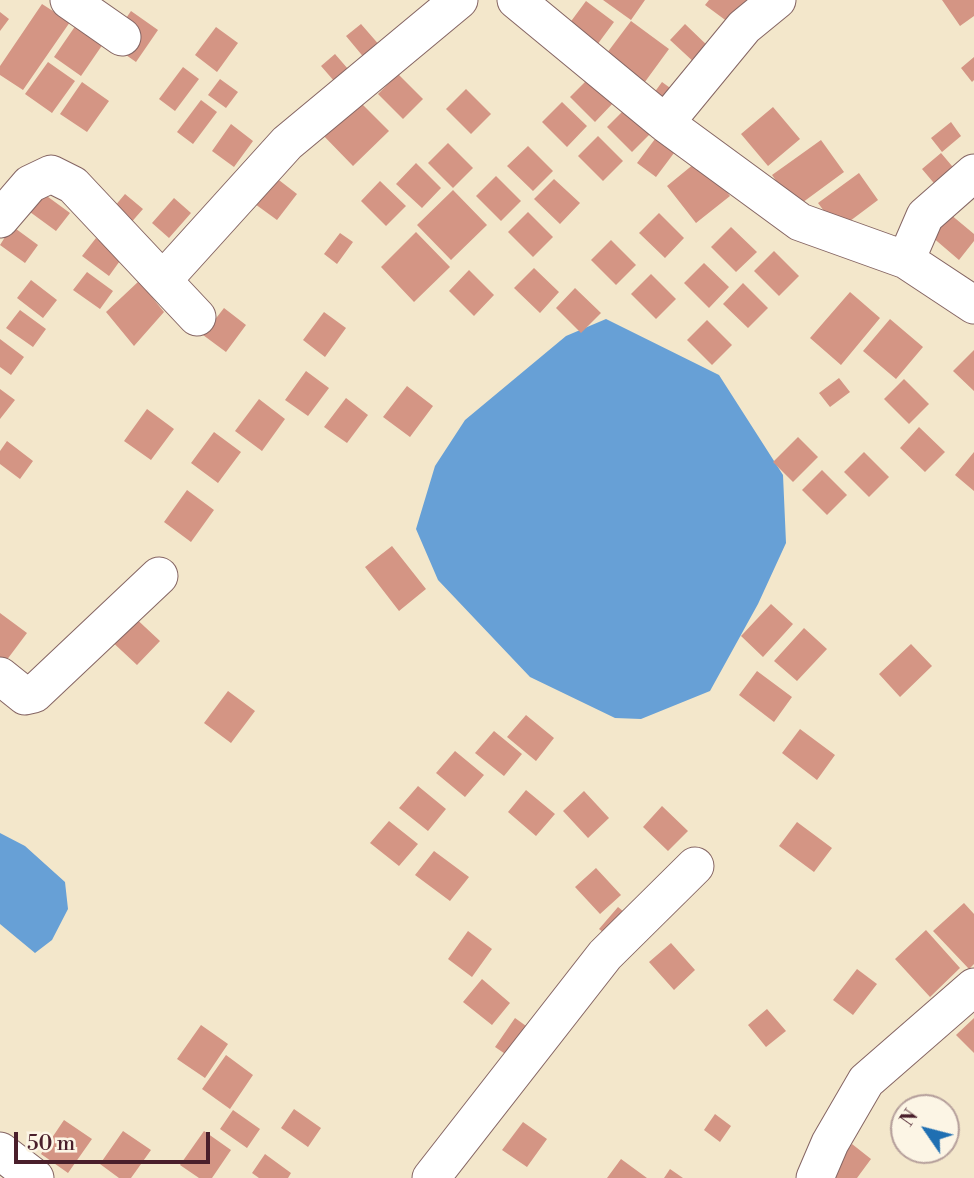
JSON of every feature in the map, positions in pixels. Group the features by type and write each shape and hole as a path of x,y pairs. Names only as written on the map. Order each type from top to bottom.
{"street":[{"path":"69,0 122,37"},
{"path":"163,280 287,143 459,0"},
{"path":"516,0 665,122 800,222 906,260 974,305"},
{"path":"665,122 744,27 777,0"},
{"path":"906,260 925,216 974,173"},
{"path":"0,219 30,184 51,174 73,185 197,317"},
{"path":"0,676 25,696 34,695 159,576"},
{"path":"431,1178 604,955 695,866"},
{"path":"815,1178 830,1143 866,1081 974,987"},
{"path":"0,1151 35,1178"}],"water":[{"path":"606,319 719,375 783,475 786,543 758,604 710,691 641,719 615,718 530,677 438,580 416,529 435,466 465,420 566,336"},
{"path":"0,833 25,846 65,882 68,909 52,940 35,953 0,924"}],"building":[{"path":"603,0 645,0 631,20"},
{"path":"709,0 750,0 732,25 705,5"},
{"path":"942,0 974,0 974,16 960,26"},
{"path":"586,1 614,22 597,45 569,24"},
{"path":"42,4 70,22 23,90 0,75 0,66"},
{"path":"131,11 158,30 136,62 109,43"},
{"path":"0,12 9,19 0,31"},
{"path":"631,21 669,49 639,90 601,61"},
{"path":"361,24 381,47 366,60 346,36"},
{"path":"685,24 711,49 696,64 670,40"},
{"path":"76,25 103,44 81,76 54,57"},
{"path":"216,27 238,43 217,72 195,55"},
{"path":"335,54 355,77 341,89 321,66"},
{"path":"974,57 974,80 972,82 961,68"},
{"path":"48,62 75,81 52,113 25,94"},
{"path":"183,67 199,79 175,111 159,99"},
{"path":"398,74 423,99 403,119 378,94"},
{"path":"590,77 615,101 595,122 570,97"},
{"path":"220,79 238,92 226,108 208,95"},
{"path":"82,82 109,101 87,132 60,114"},
{"path":"662,82 677,93 666,108 651,97"},
{"path":"466,89 491,114 471,134 446,109"},
{"path":"355,97 389,131 353,166 319,131"},
{"path":"201,100 217,112 193,144 177,132"},
{"path":"562,102 587,126 567,147 542,122"},
{"path":"627,107 652,132 632,152 607,127"},
{"path":"773,107 800,139 768,166 741,134"},
{"path":"951,122 961,136 942,152 931,138"},
{"path":"231,124 253,141 234,167 212,151"},
{"path":"598,136 623,161 603,181 578,156"},
{"path":"655,139 674,153 656,177 637,163"},
{"path":"821,140 844,172 795,208 772,175"},
{"path":"448,143 473,168 453,188 428,163"},
{"path":"528,146 553,171 533,191 507,166"},
{"path":"941,153 963,179 944,195 922,169"},
{"path":"700,159 730,196 696,223 667,186"},
{"path":"416,163 441,188 422,208 396,184"},
{"path":"859,173 878,200 838,230 818,203"},
{"path":"496,176 521,201 501,221 476,196"},
{"path":"275,177 297,194 277,220 255,204"},
{"path":"554,179 580,203 560,224 534,199"},
{"path":"380,181 406,206 386,226 361,201"},
{"path":"453,190 487,225 451,260 417,225"},
{"path":"44,194 70,213 56,231 30,212"},
{"path":"125,194 143,209 121,234 104,219"},
{"path":"174,198 191,213 169,238 152,223"},
{"path":"528,212 553,237 533,257 508,232"},
{"path":"659,213 684,238 665,258 639,233"},
{"path":"950,214 974,234 974,241 959,260 931,236"},
{"path":"12,226 38,245 25,263 0,245"},
{"path":"731,227 757,252 736,272 711,247"},
{"path":"416,232 450,267 414,302 381,267"},
{"path":"340,233 353,242 337,264 324,254"},
{"path":"96,238 122,258 109,276 82,256"},
{"path":"611,240 636,265 616,285 591,260"},
{"path":"774,251 799,276 779,296 754,271"},
{"path":"704,263 729,287 709,308 684,283"},
{"path":"534,268 559,292 540,313 514,288"},
{"path":"469,270 494,295 474,316 449,291"},
{"path":"87,272 113,291 100,309 73,290"},
{"path":"651,274 676,299 656,319 631,294"},
{"path":"31,280 57,300 43,318 17,298"},
{"path":"139,281 164,312 134,346 106,312"},
{"path":"743,283 768,308 748,328 723,304"},
{"path":"575,288 601,313 581,333 556,308"},
{"path":"850,292 880,318 841,365 810,338"},
{"path":"224,308 246,325 226,352 203,335"},
{"path":"20,310 46,329 33,347 6,328"},
{"path":"324,312 346,328 325,357 303,340"},
{"path":"890,319 923,347 896,379 863,351"},
{"path":"707,320 732,345 712,365 687,340"},
{"path":"0,339 24,357 11,375 0,367"},
{"path":"974,350 974,391 953,371"},
{"path":"306,371 329,388 308,416 285,400"},
{"path":"839,378 850,392 830,407 819,393"},
{"path":"904,379 929,404 909,424 884,399"},
{"path":"407,386 433,406 410,437 383,417"},
{"path":"0,389 15,400 0,419"},
{"path":"346,398 368,415 347,443 324,427"},
{"path":"259,399 285,419 262,451 235,431"},
{"path":"147,409 174,429 151,460 124,441"},
{"path":"919,427 945,452 925,472 900,448"},
{"path":"214,432 241,452 218,483 191,463"},
{"path":"798,437 818,457 793,482 773,462"},
{"path":"7,441 33,461 20,479 0,464 0,451"},
{"path":"864,452 889,477 869,497 844,472"},
{"path":"974,452 974,491 955,475"},
{"path":"822,470 847,495 827,515 802,490"},
{"path":"187,490 214,510 191,542 164,522"},
{"path":"392,546 426,589 399,611 365,567"},
{"path":"771,604 793,624 763,657 741,636"},
{"path":"0,613 27,633 3,665 0,662"},
{"path":"130,613 160,641 137,665 107,637"},
{"path":"804,628 827,649 797,681 774,661"},
{"path":"911,644 932,666 900,697 879,674"},
{"path":"757,671 792,697 774,722 739,695"},
{"path":"228,691 255,711 231,743 204,723"},
{"path":"526,715 554,738 536,761 507,737"},
{"path":"800,729 835,755 817,780 782,753"},
{"path":"494,731 522,754 504,776 475,753"},
{"path":"455,751 484,775 465,797 436,773"},
{"path":"418,786 446,809 428,831 399,808"},
{"path":"526,790 555,814 536,836 508,812"},
{"path":"584,791 609,818 588,838 563,811"},
{"path":"662,806 688,831 668,851 643,827"},
{"path":"389,821 418,844 399,866 370,843"},
{"path":"797,822 832,848 814,872 779,846"},
{"path":"434,851 469,877 450,901 415,875"},
{"path":"596,868 621,895 600,914 575,887"},
{"path":"964,903 974,914 974,964 969,969 933,931"},
{"path":"618,907 646,930 628,952 599,929"},
{"path":"926,930 960,968 930,997 895,959"},
{"path":"468,931 492,949 472,977 448,959"},
{"path":"671,943 695,970 674,990 649,962"},
{"path":"857,969 877,984 853,1015 833,1000"},
{"path":"482,979 510,1003 492,1025 463,1002"},
{"path":"767,1009 786,1031 766,1047 748,1025"},
{"path":"515,1018 540,1036 520,1064 495,1047"},
{"path":"974,1018 974,1053 956,1035"},
{"path":"201,1025 228,1044 205,1078 177,1059"},
{"path":"226,1055 253,1075 230,1109 202,1089"},
{"path":"294,1109 321,1128 308,1147 281,1128"},
{"path":"233,1110 260,1129 247,1148 220,1129"},
{"path":"715,1114 731,1126 720,1142 704,1130"},
{"path":"64,1120 92,1139 68,1173 41,1154"},
{"path":"523,1122 547,1139 527,1167 502,1150"},
{"path":"123,1131 151,1150 131,1178 119,1178 100,1164"},
{"path":"204,1131 231,1150 212,1178 199,1178 180,1165"},
{"path":"852,1144 871,1159 857,1178 832,1178 828,1175"},
{"path":"265,1154 291,1173 288,1178 259,1178 252,1173"},
{"path":"621,1159 647,1178 607,1178"},
{"path":"670,1169 683,1178 664,1178"}]}
